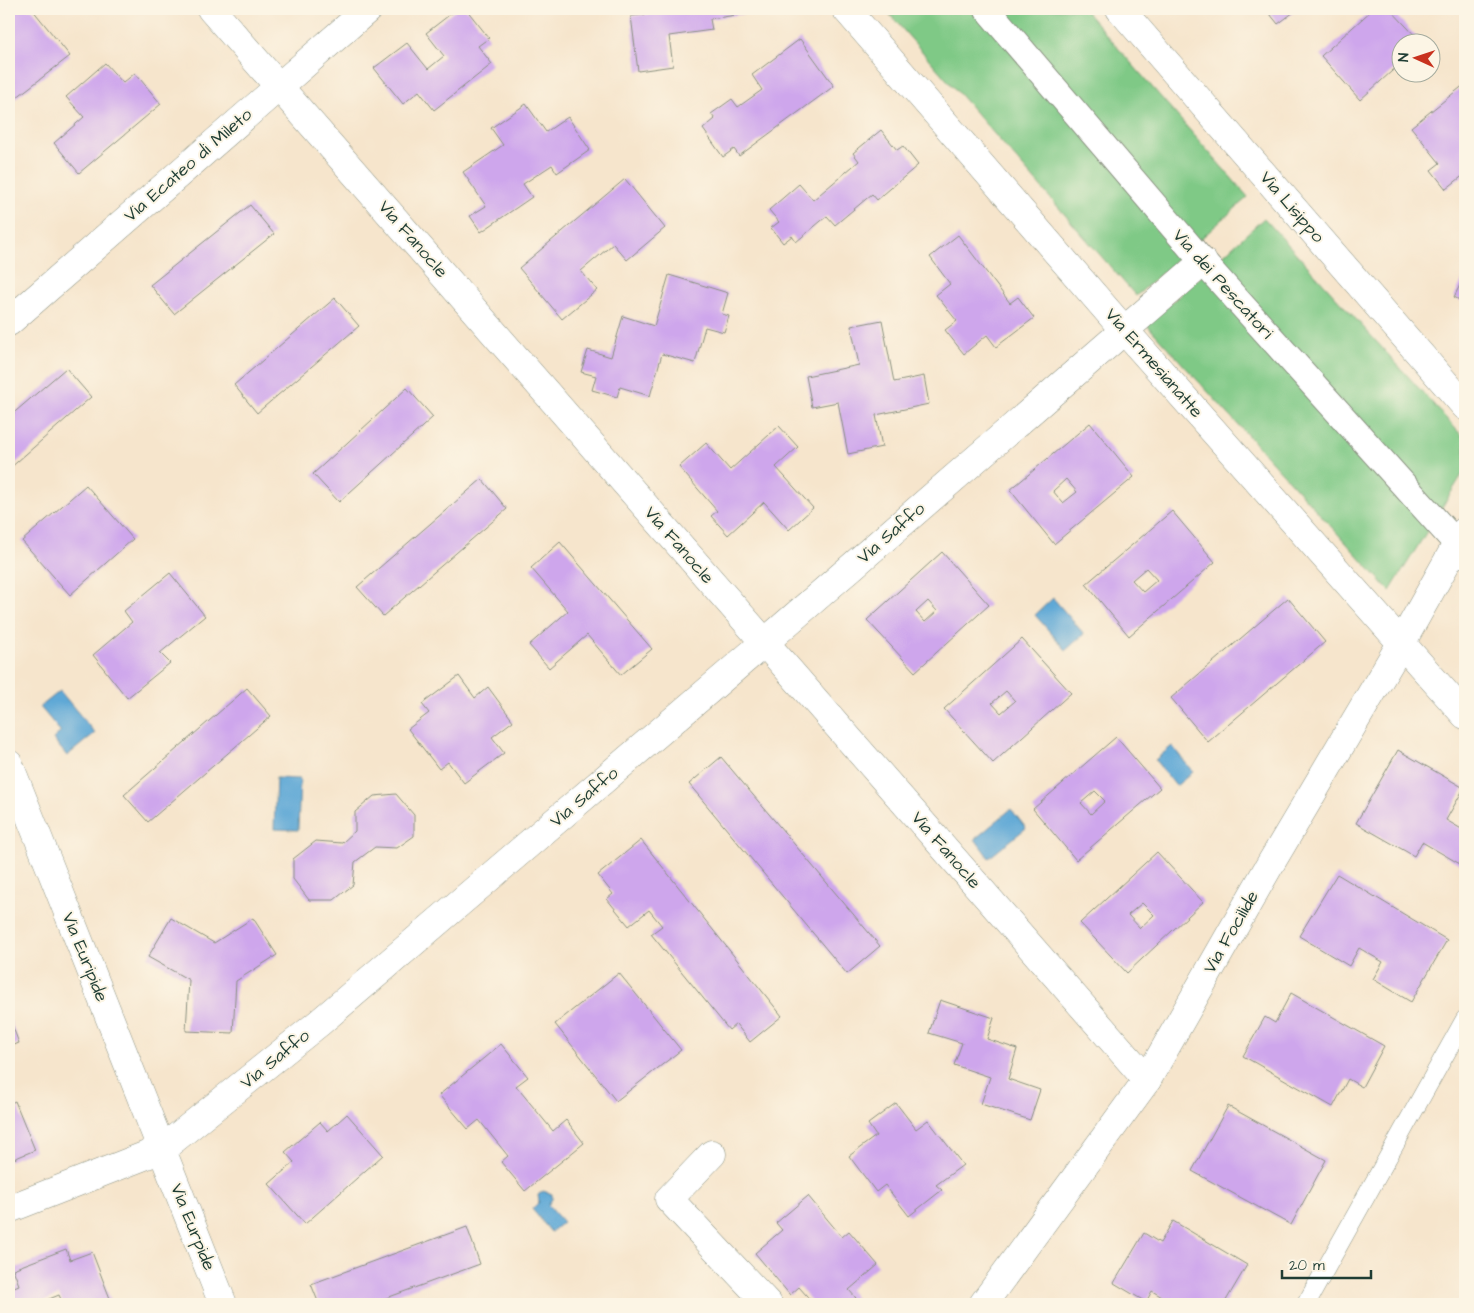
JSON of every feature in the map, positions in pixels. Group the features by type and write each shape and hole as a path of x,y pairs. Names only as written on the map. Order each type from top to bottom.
{"street":[{"name":"Via Fanocle","path":"211,9 1147,1080"},
{"name":"Via Ecateo di Mileto","path":"9,322 368,9"},
{"name":"Via Ermesianatte","path":"846,9 1124,330 1465,715"},
{"name":"Via dei Pescatori","path":"987,9 1203,262 1463,543"},
{"name":"Via Lisippo","path":"1120,9 1465,406"},
{"name":"Via Saffo","path":"9,1209 162,1149 326,1017 764,643 1203,262"},
{"name":"Via Focilide","path":"983,1304 1147,1080 1268,868 1463,543"},
{"name":"Via Euripide","path":"9,764 162,1149"},
{"name":"Via Eurpide","path":"162,1149 223,1304"},
{"path":"712,1154 668,1199 768,1304"}],"lane":[{"path":"1306,1304 1465,1019"}],"green space":[{"path":"885,9 1084,9 1248,197 1136,296"},
{"path":"1264,218 1465,439 1465,470 1390,591 1147,325"}],"water":[{"path":"1053,598 1084,634 1066,650 1035,615"},
{"path":"60,691 95,733 67,756 53,739 61,732 40,707"},
{"path":"1172,746 1193,772 1176,786 1155,760"},
{"path":"276,778 300,779 298,830 274,829"},
{"path":"1011,809 1026,828 989,858 975,839"},
{"path":"543,1191 552,1194 552,1199 548,1205 563,1222 551,1232 532,1209 539,1202 538,1195"}],"building":[{"path":"13,9 32,9 70,56 12,101 9,98 9,12"},
{"path":"457,9 466,9 489,38 478,46 492,64 434,110 419,91 403,104 374,68 407,43 428,69 444,56 426,33"},
{"path":"666,9 742,9 743,14 710,19 712,30 669,36 673,66 638,71 631,16 667,12"},
{"path":"1266,9 1298,9 1278,24"},
{"path":"1373,9 1390,9 1412,32 1392,32 1392,71 1360,100 1321,56"},
{"path":"800,39 834,86 739,156 734,149 723,157 703,129 715,119 711,114 732,99 738,107 762,90 752,75"},
{"path":"105,63 123,83 135,73 161,104 79,173 54,143 84,117 66,97"},
{"path":"1465,84 1465,174 1446,189 1431,170 1440,163 1411,127"},
{"path":"526,104 546,132 568,117 590,150 557,173 552,165 523,184 532,197 481,232 470,216 486,206 463,172 503,145 491,128"},
{"path":"881,130 897,150 903,146 918,165 877,200 872,194 835,225 827,216 796,242 792,236 783,243 771,228 779,222 769,210 799,184 813,200 859,161 853,153"},
{"path":"625,179 665,228 627,260 613,244 581,271 597,290 562,319 519,268"},
{"path":"250,205 274,234 174,314 150,285"},
{"path":"958,235 1010,303 1018,297 1034,318 996,347 987,335 964,354 945,330 957,321 936,295 950,284 930,257"},
{"path":"669,275 728,293 722,314 729,316 724,332 705,327 695,363 662,354 650,396 620,387 617,397 592,390 596,376 581,372 588,350 611,357 623,316 654,326"},
{"path":"1465,275 1465,303 1454,297"},
{"path":"335,298 359,326 257,413 234,385"},
{"path":"882,320 894,382 924,376 929,404 876,415 882,447 848,454 838,402 812,407 806,376 859,365 851,326"},
{"path":"66,368 91,397 9,469 9,417"},
{"path":"407,388 433,417 339,502 313,474"},
{"path":"1090,423 1134,477 1054,544 1010,490","holes":["1066,479 1077,492 1063,503 1053,491"]},
{"path":"779,426 798,447 776,467 813,508 789,530 764,502 728,535 711,516 717,511 679,467 706,443 730,470"},
{"path":"482,479 507,509 383,616 357,587"},
{"path":"86,485 133,539 70,595 22,541"},
{"path":"1172,511 1215,562 1129,636 1086,584","holes":["1146,568 1157,580 1143,592 1132,580"]},
{"path":"560,542 652,649 621,675 587,635 549,668 529,645 568,611 531,568"},
{"path":"942,552 989,605 915,672 867,620","holes":["928,601 937,611 925,622 916,612"]},
{"path":"170,573 205,616 160,653 170,663 127,698 93,655 132,622 124,611"},
{"path":"1288,598 1325,642 1208,742 1171,698"},
{"path":"1022,639 1071,693 993,763 944,709","holes":["1006,691 1015,701 1001,713 992,703"]},
{"path":"459,676 475,698 488,687 513,721 492,737 504,753 464,783 448,762 439,769 408,729 429,713 422,704"},
{"path":"247,688 271,716 148,822 124,795"},
{"path":"1116,737 1160,788 1076,860 1033,809","holes":["1095,791 1105,801 1091,814 1081,803"]},
{"path":"1398,750 1464,788 1446,820 1465,831 1465,855 1460,864 1422,842 1414,856 1356,823"},
{"path":"721,757 880,946 847,974 689,784"},
{"path":"396,794 414,815 414,836 397,848 375,847 355,862 353,885 334,900 309,900 293,879 293,859 316,841 342,843 355,831 355,812 374,796"},
{"path":"641,840 782,1016 750,1042 736,1024 729,1030 651,934 662,926 649,910 629,926 607,899 613,894 598,875"},
{"path":"1157,852 1203,902 1127,973 1080,923","holes":["1142,903 1154,915 1140,928 1128,915"]},
{"path":"1337,874 1447,940 1411,1002 1373,979 1383,962 1359,948 1349,966 1299,936"},
{"path":"171,918 214,943 253,918 277,955 236,981 233,1033 186,1031 189,980 148,957"},
{"path":"619,973 681,1050 616,1101 555,1024"},
{"path":"1291,993 1384,1046 1362,1087 1348,1079 1333,1107 1243,1056 1265,1017 1275,1023"},
{"path":"940,1000 994,1018 987,1039 1017,1049 1008,1079 1040,1090 1030,1120 981,1104 990,1077 954,1065 962,1043 929,1033"},
{"path":"9,1017 19,1043 9,1047"},
{"path":"501,1044 528,1077 516,1086 553,1131 566,1120 584,1143 525,1191 501,1162 508,1156 479,1120 468,1129 439,1095"},
{"path":"15,1101 35,1150 9,1161 9,1104"},
{"path":"896,1103 916,1129 928,1120 963,1165 936,1185 942,1190 909,1216 885,1185 876,1192 849,1156 876,1136 868,1124"},
{"path":"1228,1106 1326,1160 1291,1225 1192,1171"},
{"path":"347,1114 383,1155 305,1224 269,1184 294,1162 285,1152 320,1122 328,1131"},
{"path":"808,1196 842,1237 849,1231 878,1265 849,1290 856,1298 849,1304 814,1304 799,1287 790,1295 755,1253 782,1230 776,1223"},
{"path":"1173,1221 1247,1265 1224,1304 1174,1304 1152,1291 1146,1302 1114,1283 1144,1233 1160,1243"},
{"path":"467,1227 480,1264 370,1304 319,1304 311,1284"},
{"path":"66,1249 70,1260 92,1252 111,1301 103,1304 63,1304 59,1295 42,1302 43,1304 9,1304 9,1289 19,1285 13,1269"}]}
